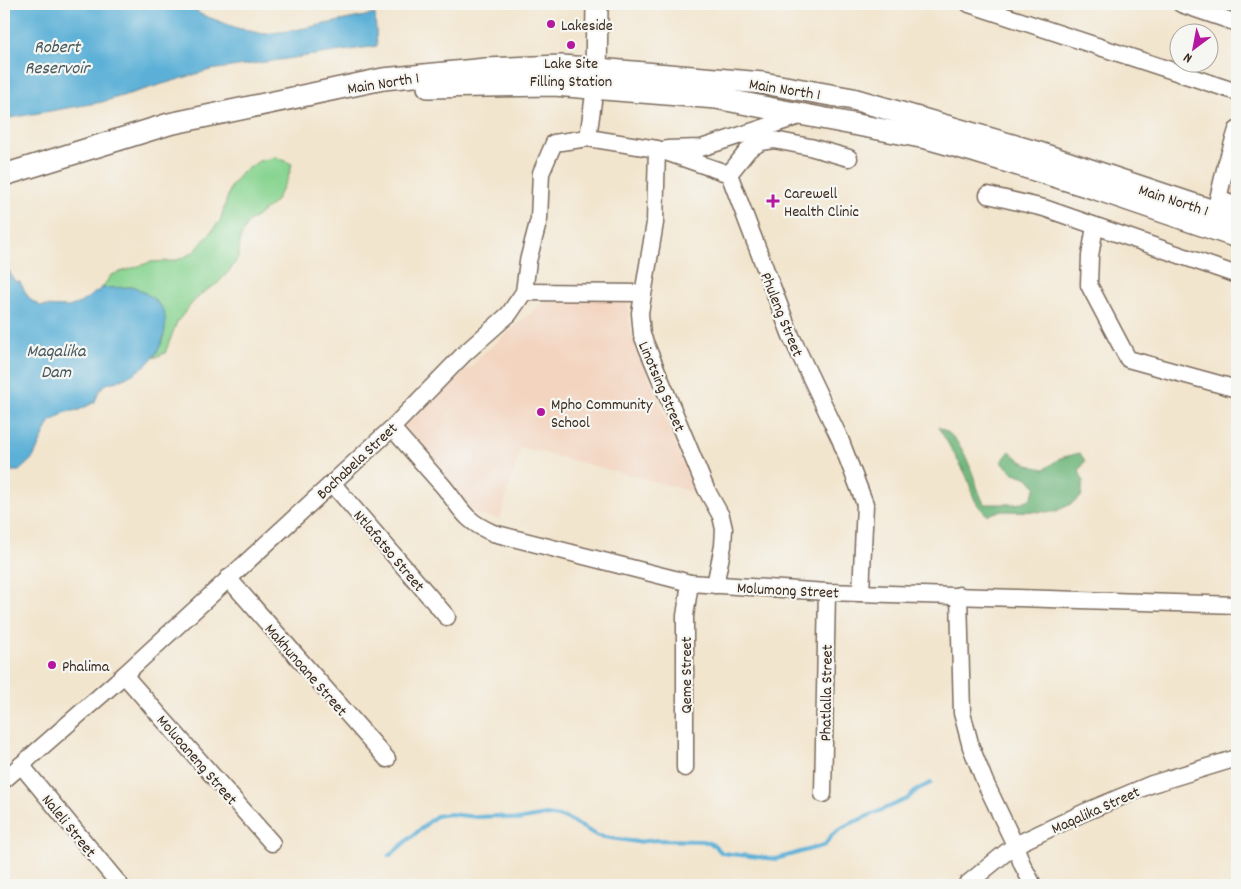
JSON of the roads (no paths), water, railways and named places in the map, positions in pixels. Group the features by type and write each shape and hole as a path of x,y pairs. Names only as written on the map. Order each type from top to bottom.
{"main road":[{"path":"596,78 597,4"},
{"name":"Main North 1","path":"596,78 716,98 926,138 1096,189 1237,237"},
{"name":"Main North 1","path":"4,175 169,124 245,107 318,94 434,87 554,85 596,78 763,84 853,99 1036,152 1237,219"}],"street":[{"path":"969,4 1237,92"},
{"path":"1181,4 1237,23"},
{"path":"596,78 588,138 657,149 729,174 749,149 761,142 774,140 810,147 849,158"},
{"path":"657,149 701,148 803,115"},
{"path":"1237,130 1218,199 1237,206"},
{"name":"Bochabela Street","path":"4,780 124,675 392,428 464,354 509,314 524,292 528,261 539,219 541,173 554,144 588,138"},
{"name":"Linotsing Street","path":"657,149 655,223 649,265 642,293 640,313 642,335 706,489 721,516 724,529 723,546 715,585"},
{"name":"Phuleng Street","path":"729,174 790,336 840,439 865,504 861,593"},
{"path":"988,194 1044,208 1237,276"},
{"path":"1095,226 1090,256 1089,285 1128,359 1237,390"},
{"path":"524,292 642,293"},
{"name":"Molumong Street","path":"392,428 445,489 464,515 477,526 493,533 690,583 827,592 1237,604"},
{"name":"Ntlafatso Street","path":"332,483 447,617"},
{"name":"Makhunoane Street","path":"228,578 387,759"},
{"name":"Qeme Street","path":"685,768 685,616 690,583"},
{"name":"Phatlalla Street","path":"823,794 827,592"},
{"path":"959,595 962,713 971,747 985,782 1033,885"},
{"name":"Moluoaneng Street","path":"124,675 272,843"},
{"name":"Maqalika Street","path":"966,885 1015,845 1084,812 1152,784 1237,758"},
{"name":"Naleli Street","path":"21,765 120,885"}],"water":[{"name":"Robert Reservoir","path":"4,4 191,4 200,14 237,28 264,34 295,30 375,14 377,46 210,70 102,102 4,119"},
{"name":"Maqalika Dam","path":"4,261 14,281 20,282 32,301 41,306 68,307 80,303 102,288 135,287 153,298 164,310 165,320 164,337 152,359 132,374 103,386 95,402 79,410 66,412 50,422 33,458 19,471 4,471"}],"waterway":[{"path":"389,856 436,816 449,814 477,817 498,816 517,820 546,815 566,818 598,836 637,842 655,840 703,841 714,845 722,853 776,859 825,845 832,835 845,826 907,799 918,789 931,783"}],"place":[{"name":"Lakeside","path":"551,24"},
{"name":"Lake Site Filling Station","path":"571,45"},
{"name":"Carewell Health Clinic","path":"773,201"},
{"name":"Mpho Community School","path":"541,412"},
{"name":"Phalima","path":"52,665"}]}
